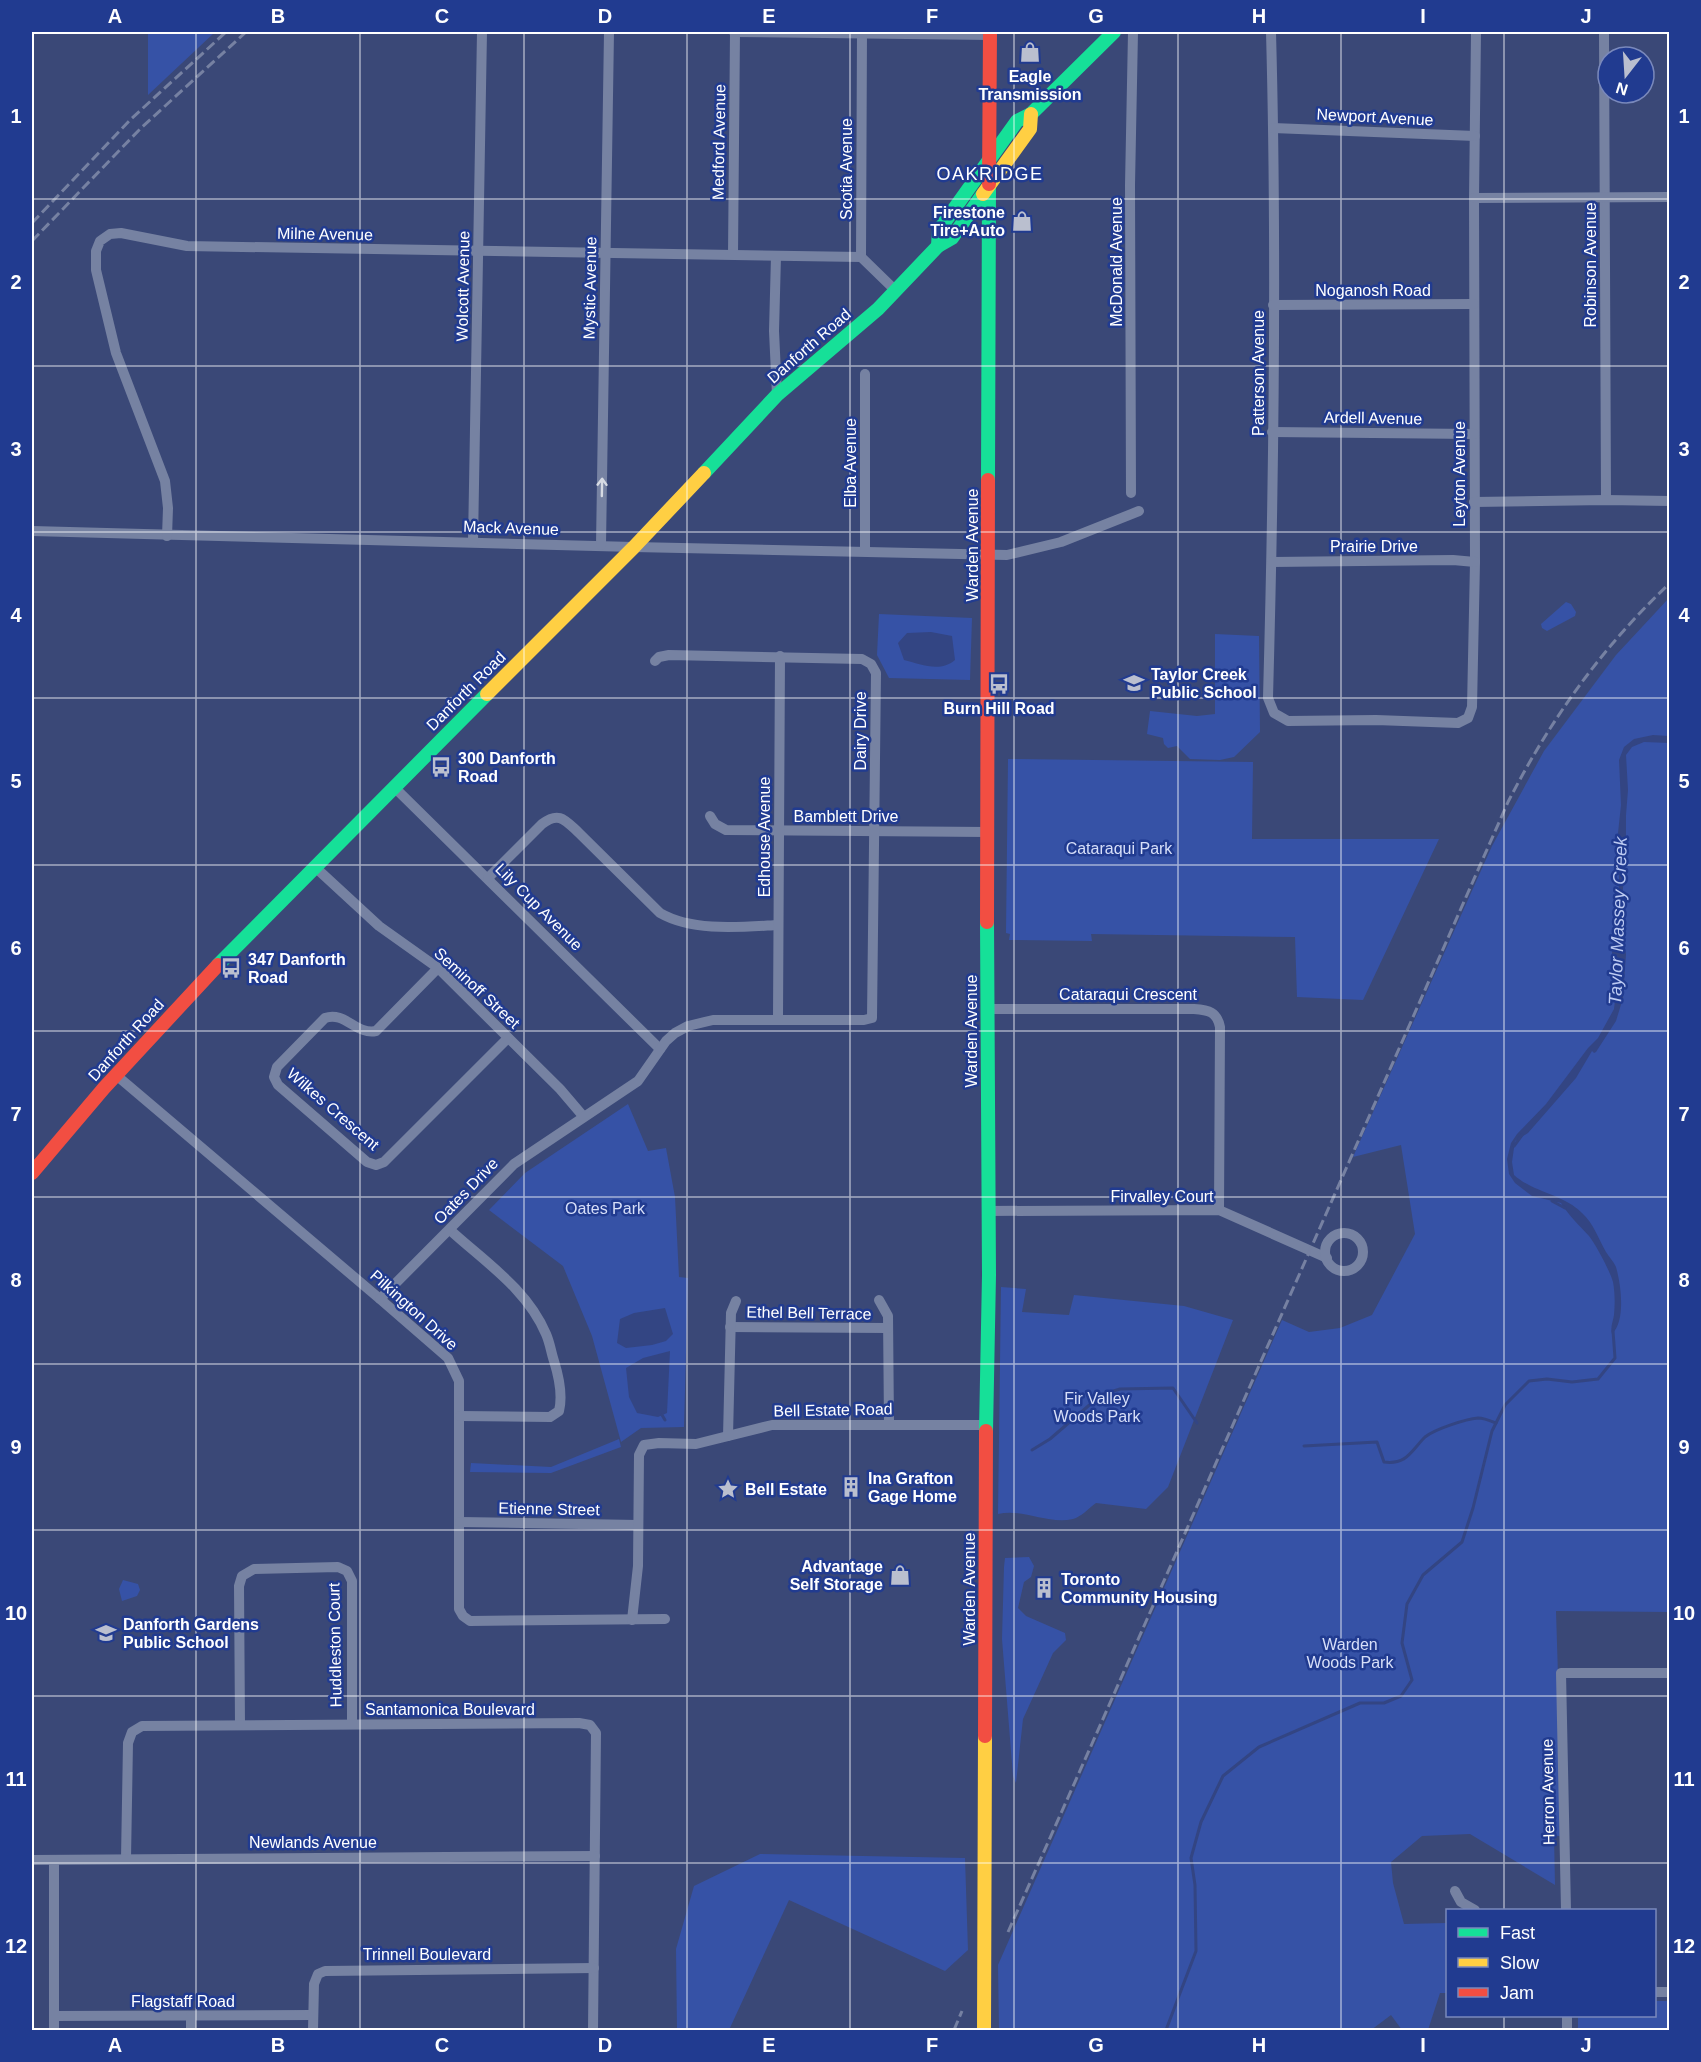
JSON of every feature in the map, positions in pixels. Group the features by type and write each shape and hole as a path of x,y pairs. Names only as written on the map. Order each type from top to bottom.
{"main road":[{"name":"Danforth Road","path":"938,246 939,231 1017,122 1030,114 1114,32"},
{"name":"Warden Avenue","path":"984,2031 990,33"},
{"name":"Danforth Road","path":"32,1173 116,1075 211,972 633,548 777,395 896,291 938,246 952,238 1030,129 1030,114"}],"street":[{"name":"Wolcott Avenue","path":"473,542 482,32"},
{"name":"Mystic Avenue","path":"601,546 609,32"},
{"path":"735,32 990,33"},
{"name":"Medford Avenue","path":"733,254 735,32"},
{"name":"Scotia Avenue","path":"861,257 862,32"},
{"name":"McDonald Avenue","path":"1131,493 1130,185 1133,32"},
{"name":"Patterson Avenue","path":"1271,32 1273,128 1272,562 1268,698 1274,713"},
{"name":"Leyton Avenue","path":"1274,713 1288,721 1376,720 1458,723 1468,718 1472,707 1475,562 1476,32"},
{"name":"Robinson Avenue","path":"1604,32 1606,500"},
{"name":"Newport Avenue","path":"1273,128 1475,136"},
{"path":"1474,198 1670,196"},
{"name":"Milne Avenue","path":"167,536 168,508 165,482 117,353 98,280 96,250 104,237 110,234 121,233 186,246 861,257"},
{"path":"776,256 774,331 777,395"},
{"path":"861,257 896,291"},
{"name":"Noganosh Road","path":"1273,305 1474,304"},
{"name":"Elba Avenue","path":"865,374 865,551"},
{"name":"Ardell Avenue","path":"1272,432 1474,434"},
{"path":"1474,502 1670,501"},
{"path":"989,554 1007,555 1061,542 1139,511"},
{"name":"Mack Avenue","path":"32,531 633,548 989,554"},
{"name":"Prairie Drive","path":"1272,562 1441,560 1475,562"},
{"name":"Dairy Drive","path":"655,661 659,657 669,655 862,659 871,664 876,673 872,1018 864,1020 778,1019"},
{"name":"Edhouse Avenue","path":"778,1019 780,656"},
{"name":"Lily Cup Avenue","path":"395,788 660,1049"},
{"name":"Bamblett Drive","path":"710,816 715,824 726,830 987,832"},
{"path":"488,878 542,824 550,818 557,817 579,832 660,913 674,921 689,925 778,925"},
{"name":"Seminoff Street","path":"315,867 379,926 438,968 560,1089 583,1116"},
{"name":"Wilkes Crescent","path":"438,968 376,1031 368,1033 359,1030 341,1018 333,1016 325,1018 277,1067 274,1077 278,1085 367,1162 376,1165 384,1162 508,1038"},
{"name":"Cataraqui Crescent","path":"988,1009 1205,1009 1213,1013 1220,1027 1219,1210"},
{"path":"660,1049 675,1033 701,1022 778,1019"},
{"name":"Oates Drive","path":"380,1299 514,1164 638,1081 660,1049"},
{"name":"Pilkington Drive","path":"116,1075 448,1358 459,1381 459,1609 463,1616 470,1621 665,1619"},
{"name":"Firvalley Court","path":"988,1211 1219,1210 1327,1258"},
{"path":"450,1230 515,1287 532,1309 546,1335 556,1367 561,1401 559,1411 550,1418 460,1416"},
{"path":"879,1300 888,1316 889,1424"},
{"path":"728,1436 730,1327 731,1313 736,1301"},
{"name":"Ethel Bell Terrace","path":"730,1327 888,1328"},
{"name":"Bell Estate Road","path":"632,1620 638,1566 639,1455 644,1445 696,1443 772,1425 986,1425"},
{"name":"Etienne Street","path":"460,1522 638,1526"},
{"name":"Huddleston Court","path":"240,1725 239,1586 242,1576 254,1569 338,1567 347,1571 352,1581 352,1724"},
{"name":"Herron Avenue","path":"1566,1909 1561,1673 1670,1673"},
{"name":"Santamonica Boulevard","path":"126,1859 128,1743 132,1732 142,1726 579,1723 590,1725 596,1733 592,2031"},
{"name":"Newlands Avenue","path":"32,1860 595,1856"},
{"path":"54,1860 54,2031"},
{"path":"1455,1891 1461,1902 1472,1909"},
{"name":"Trinnell Boulevard","path":"313,2031 315,1978 325,1971 594,1968"},
{"name":"Flagstaff Road","path":"54,2016 313,2016"},
{"path":"191,2016 191,2031"}],"green space":[{"path":"148,32 215,32 148,95"},
{"name":"Warden Woods Park","path":"1669,598 1669,1612 1556,1611 1563,1837 1554,1835 1555,1885 1470,1834 1422,1836 1391,1862 1393,1883 1404,1924 1446,1923 1446,1993 1440,1993 1428,2030 1402,2030 1391,2015 1371,2030 999,2030 998,1965 1282,1320 1309,1332 1340,1328 1372,1315 1415,1234 1401,1145 1353,1157 1492,846 1544,751 1616,655"},
{"path":"1566,602 1571,604 1576,612 1575,616 1547,631 1542,628 1541,624"},
{"path":"879,614 972,618 970,680 889,678 877,655"},
{"path":"1215,634 1259,636 1260,732 1234,757 1220,760 1190,759 1177,746 1168,748 1163,738 1147,734 1150,711 1197,716 1215,714"},
{"name":"Cataraqui Park","path":"1008,759 1253,762 1252,839 1439,839 1363,1000 1297,997 1295,937 1091,934 1092,941 1009,940 1010,934 1006,933"},
{"name":"Oates Park","path":"628,1104 648,1151 666,1148 675,1197 679,1277 688,1278 684,1427 641,1428 621,1442 592,1336 563,1266 489,1210 525,1173"},
{"name":"Fir Valley Woods Park","path":"1001,1287 1026,1289 1022,1312 1069,1315 1074,1295 1184,1306 1233,1320 1168,1487 1146,1509 1096,1503 1079,1516 1064,1520 1017,1513 998,1514"},
{"path":"619,1439 621,1447 551,1473 470,1472 471,1463 551,1467"},
{"path":"1029,1557 1034,1566 1031,1577 1024,1582 1018,1608 1026,1616 1065,1633 1066,1640 1053,1653 1023,1719 1016,1783 1013,1776 1002,1639 1004,1567 1005,1558"},
{"path":"123,1580 138,1584 140,1590 137,1596 122,1601 119,1589"},
{"path":"760,1854 965,1858 968,1950 945,1971 789,1900 729,2030 677,2030 676,1949 694,1886"},
{"path":"1656,2001 1669,2001 1669,2030 1578,2030 1578,2017 1656,2017"}],"water":[{"path":"931,632 952,636 955,660 936,667 904,660 898,643 907,633"},
{"path":"1653,735 1669,736 1669,743 1644,742 1632,747 1626,755 1628,790 1622,899 1623,939 1626,954 1623,998 1616,1021 1596,1052 1592,1051 1576,1078 1528,1133 1515,1141 1512,1162 1514,1175 1530,1186 1574,1207 1593,1226 1618,1274 1621,1312 1612,1334 1615,1303 1613,1282 1595,1245 1561,1203 1532,1196 1515,1183 1509,1174 1507,1159 1511,1143 1517,1134 1546,1104 1598,1038 1614,1009 1616,991 1612,953 1618,914 1620,845 1618,833 1621,805 1619,760 1624,747 1634,739"},
{"path":"665,1308 673,1334 666,1341 626,1348 617,1343 620,1319 634,1313"},
{"path":"670,1351 667,1413 658,1417 637,1413 629,1397 626,1368 643,1358"}],"waterway":[{"name":"Taylor Massey Creek","path":"1514,1146 1522,1135"},
{"name":"Taylor Massey Creek","path":"1552,1201 1565,1208"},
{"name":"Taylor Massey Creek","path":"1166,2030 1196,1951 1195,1885 1191,1858 1201,1822 1223,1776 1259,1747 1360,1703 1384,1703 1401,1696 1412,1680 1402,1643 1407,1604 1423,1575 1462,1542 1492,1431 1505,1405 1529,1381 1547,1379 1572,1382 1598,1379 1615,1358 1613,1331"},
{"path":"1032,1450 1050,1439 1101,1395 1120,1389 1173,1388 1197,1423"},
{"path":"662,1415 665,1420"},
{"path":"1304,1446 1377,1442 1384,1462 1392,1462 1403,1459 1425,1437 1443,1428 1478,1418 1496,1423"}],"railway":[{"path":"32,223 131,119 226,32"},
{"path":"32,241 141,128 246,32"},
{"path":"1008,1932 1508,802 1541,742 1579,686 1622,633 1670,583"},
{"path":"954,2030 962,2011"}],"traffic: fast":[{"path":"938,246 939,230 1017,121 1031,114 1114,32"},
{"path":"988,480 989,184"},
{"path":"704,473 777,395 878,309 938,246 952,238 983,194"},
{"path":"218,965 487,694"},
{"path":"986,1431 989,1275 987,922"}],"traffic: slow":[{"path":"983,194 1030,129 1031,114"},
{"path":"487,694 634,547 704,473"},
{"path":"984,2030 985,1736"}],"traffic: jam":[{"path":"989,184 990,32"},
{"path":"987,922 988,480"},
{"path":"32,1173 104,1088 218,965"},
{"path":"985,1736 986,1431"}],"place":[{"name":"Eagle Transmission","path":"1030,52"},
{"name":"Firestone Tire+Auto","path":"1022,221"},
{"name":"Taylor Creek Public School","path":"1134,683"},
{"name":"Burn Hill Road","path":"999,684"},
{"name":"300 Danforth Road","path":"441,767"},
{"name":"347 Danforth Road","path":"231,968"},
{"name":"Ina Grafton Gage Home","path":"851,1487"},
{"name":"Bell Estate","path":"728,1489"},
{"name":"Advantage Self Storage","path":"900,1575"},
{"name":"Toronto Community Housing","path":"1044,1588"},
{"name":"Danforth Gardens Public School","path":"106,1633"}],"district":[{"name":"OAKRIDGE","path":"990,174"}]}
